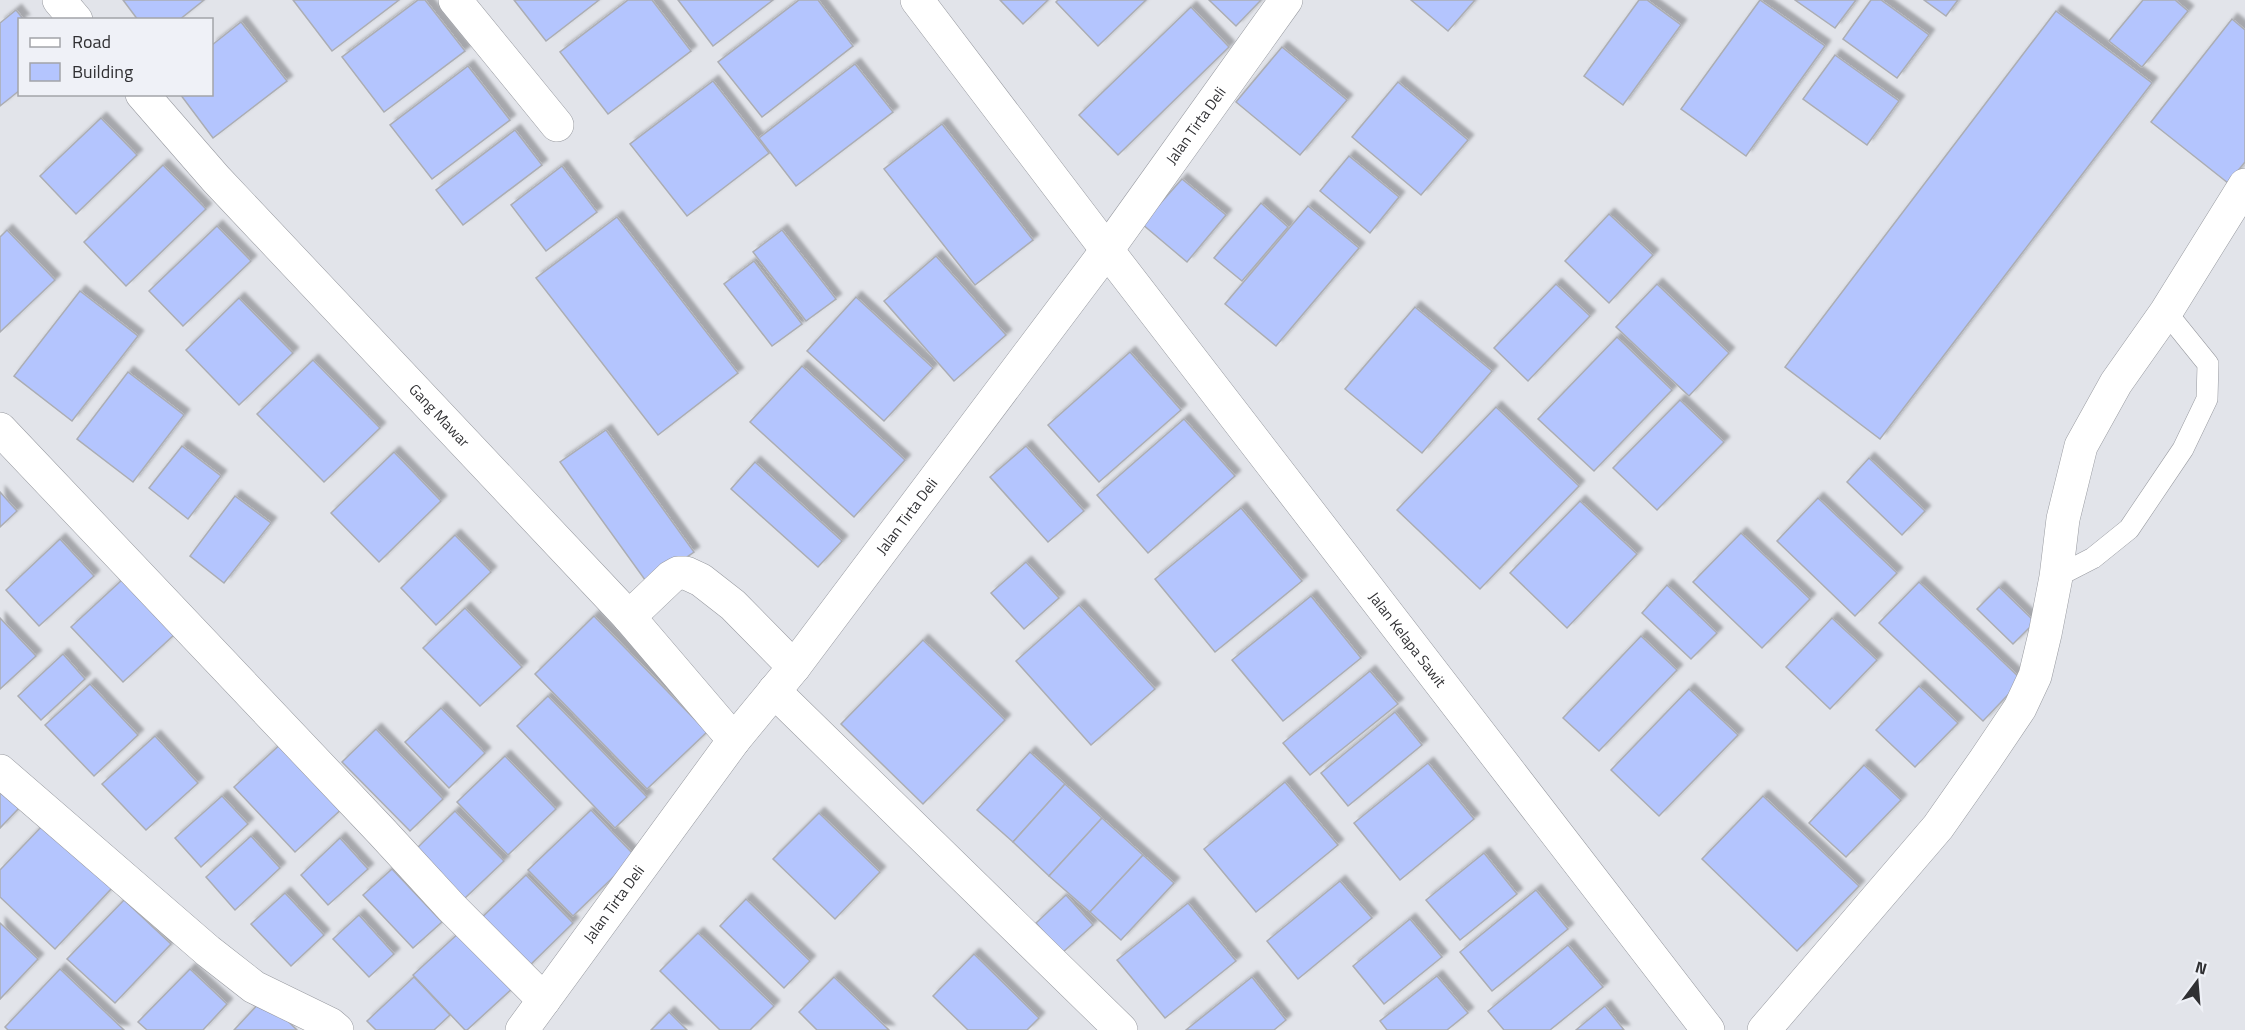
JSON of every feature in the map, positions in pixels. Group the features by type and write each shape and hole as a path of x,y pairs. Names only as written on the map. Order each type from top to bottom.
{"street":[{"path":"59,0 74,18"},
{"path":"456,0 557,125"},
{"name":"Jalan Kelapa Sawit","path":"917,0 1708,1030"},
{"name":"Jalan Tirta Deli","path":"522,1030 734,740 784,679 1107,250 1286,0"},
{"name":"Gang Mawar","path":"144,96 216,179 629,618 734,740"},
{"path":"1764,1030 1938,827 2020,708 2035,676 2056,577 2063,519 2081,446 2116,382 2166,312 2245,185"},
{"path":"0,429 452,908 544,1000"},
{"path":"629,618 671,576 678,573 694,575 733,605 784,679 1121,1030"},
{"path":"0,771 208,951 254,987 330,1024 337,1030"}],"lane":[{"path":"2056,577 2093,558 2129,529 2183,449 2207,399 2208,364 2166,312"}],"building":[{"path":"123,0 204,0 182,18 136,18"},
{"path":"293,0 399,0 332,51"},
{"path":"418,0 425,0 465,51 384,112 342,57"},
{"path":"514,0 599,0 546,41"},
{"path":"628,0 652,0 691,51 608,114 560,52"},
{"path":"678,0 773,0 713,46"},
{"path":"799,0 818,0 853,46 762,117 718,62"},
{"path":"1000,0 1048,0 1023,24"},
{"path":"1058,0 1146,0 1098,46 1056,2"},
{"path":"1209,0 1261,0 1236,26"},
{"path":"1411,0 1475,0 1448,31"},
{"path":"1639,0 1647,0 1681,25 1623,105 1584,76"},
{"path":"1760,0 1825,46 1746,156 1681,109"},
{"path":"1795,0 1856,0 1835,28"},
{"path":"1871,0 1881,0 1929,35 1897,78 1843,39"},
{"path":"1924,0 1958,0 1946,16"},
{"path":"2143,0 2175,0 2188,11 2142,67 2109,41"},
{"path":"1191,7 1229,47 1118,155 1079,115"},
{"path":"16,10 22,18 18,18 18,92 0,106 0,23"},
{"path":"2056,11 2152,83 1880,439 1785,367"},
{"path":"2232,19 2245,30 2245,162 2228,183 2151,122"},
{"path":"241,22 287,81 213,138 182,96 213,96 213,44"},
{"path":"1282,47 1347,100 1300,155 1236,102"},
{"path":"1835,55 1899,101 1867,145 1803,99"},
{"path":"855,64 893,112 796,186 759,138"},
{"path":"468,66 510,120 432,179 390,125"},
{"path":"713,81 769,153 687,216 630,144"},
{"path":"1398,82 1468,140 1421,195 1352,137"},
{"path":"101,118 137,155 76,214 40,176"},
{"path":"942,124 1033,240 975,285 884,169"},
{"path":"515,130 542,165 463,225 436,190"},
{"path":"1349,156 1399,197 1370,233 1320,191"},
{"path":"163,165 206,209 126,286 84,242"},
{"path":"562,166 597,212 546,251 511,205"},
{"path":"1182,179 1226,215 1187,262 1142,224"},
{"path":"1261,203 1288,227 1242,281 1214,258"},
{"path":"1308,206 1359,248 1276,346 1225,304"},
{"path":"1609,214 1653,255 1609,303 1565,261"},
{"path":"617,217 738,373 658,435 536,278"},
{"path":"217,226 251,261 183,326 149,291"},
{"path":"7,230 55,280 0,332 0,237"},
{"path":"782,230 836,299 806,321 753,252"},
{"path":"936,256 1006,335 954,381 884,301"},
{"path":"754,261 802,324 772,346 724,284"},
{"path":"1556,284 1590,316 1528,381 1494,348"},
{"path":"1657,284 1729,353 1689,396 1616,327"},
{"path":"80,291 138,336 72,421 14,376"},
{"path":"856,297 933,368 884,421 807,351"},
{"path":"239,298 293,353 239,405 186,350"},
{"path":"1415,307 1492,371 1422,453 1345,389"},
{"path":"1617,337 1672,390 1594,471 1538,419"},
{"path":"1130,352 1181,410 1099,482 1048,425"},
{"path":"313,360 380,428 324,482 257,414"},
{"path":"802,366 905,460 854,517 750,422"},
{"path":"128,372 184,415 133,482 77,439"},
{"path":"1680,400 1724,442 1657,510 1613,468"},
{"path":"1496,407 1579,486 1480,589 1397,510"},
{"path":"1184,419 1235,476 1148,553 1097,495"},
{"path":"606,430 694,552 648,584 560,462"},
{"path":"182,446 221,476 188,519 149,488"},
{"path":"1026,446 1084,511 1048,542 990,477"},
{"path":"394,452 441,501 379,562 331,513"},
{"path":"1869,458 1925,511 1902,535 1847,482"},
{"path":"755,462 842,541 818,567 731,489"},
{"path":"0,492 17,511 0,527"},
{"path":"235,496 271,523 224,583 190,556"},
{"path":"1818,498 1897,573 1855,616 1777,541"},
{"path":"1580,501 1637,554 1567,628 1510,573"},
{"path":"1241,508 1302,581 1215,652 1155,579"},
{"path":"1741,533 1810,599 1762,648 1693,582"},
{"path":"455,535 491,572 436,625 401,588"},
{"path":"60,539 94,576 39,626 6,590"},
{"path":"1026,562 1059,598 1024,629 991,593"},
{"path":"123,579 175,634 123,682 71,627"},
{"path":"1919,582 2022,680 1983,721 1879,623"},
{"path":"1667,585 1717,633 1691,659 1642,613"},
{"path":"1999,587 2035,622 2013,644 1977,609"},
{"path":"1311,596 1361,658 1283,721 1232,660"},
{"path":"1079,605 1155,689 1091,745 1016,661"},
{"path":"465,608 522,667 480,706 423,648"},
{"path":"594,616 707,732 647,789 535,674"},
{"path":"0,618 36,656 0,689"},
{"path":"1832,618 1877,660 1830,709 1786,667"},
{"path":"1641,636 1677,670 1599,751 1563,718"},
{"path":"923,640 1005,720 923,804 841,724"},
{"path":"63,654 85,679 41,720 18,696"},
{"path":"1370,671 1398,704 1310,775 1283,743"},
{"path":"90,684 138,735 94,776 45,725"},
{"path":"1919,686 1958,723 1915,767 1876,730"},
{"path":"1689,689 1738,735 1659,816 1611,770"},
{"path":"548,696 647,797 615,828 517,726"},
{"path":"441,708 485,753 449,788 405,742"},
{"path":"1395,712 1422,745 1348,806 1321,773"},
{"path":"376,729 443,799 410,831 342,762"},
{"path":"155,736 198,783 146,830 102,784"},
{"path":"285,740 346,805 295,852 234,787"},
{"path":"1030,752 1065,784 1013,842 977,810"},
{"path":"505,756 556,809 508,855 457,802"},
{"path":"1428,763 1474,819 1400,880 1354,823"},
{"path":"1864,765 1901,800 1846,857 1809,823"},
{"path":"1285,782 1338,845 1256,912 1204,849"},
{"path":"1065,784 1102,818 1049,876 1013,842"},
{"path":"0,790 19,808 0,828"},
{"path":"222,796 248,824 201,867 175,838"},
{"path":"1763,796 1859,886 1797,951 1702,859"},
{"path":"591,810 635,856 573,916 528,870"},
{"path":"455,811 504,861 464,899 416,849"},
{"path":"819,813 880,872 835,919 773,859"},
{"path":"1102,818 1143,855 1090,912 1049,876"},
{"path":"43,825 112,888 55,949 0,897 0,870"},
{"path":"251,836 280,868 235,910 206,877"},
{"path":"340,838 368,869 328,905 301,875"},
{"path":"1484,853 1517,894 1460,940 1426,900"},
{"path":"1143,855 1174,883 1121,940 1090,912"},
{"path":"392,869 442,922 413,948 363,895"},
{"path":"526,875 573,923 522,973 475,924"},
{"path":"1340,881 1372,918 1298,979 1267,941"},
{"path":"1536,890 1568,929 1492,991 1460,952"},
{"path":"285,893 324,935 291,966 251,924"},
{"path":"1066,895 1093,925 1062,953 1036,923"},
{"path":"746,899 810,961 784,988 720,926"},
{"path":"124,900 171,944 115,1003 67,959"},
{"path":"1188,903 1236,961 1165,1018 1117,960"},
{"path":"359,915 394,954 369,977 333,939"},
{"path":"1410,919 1442,957 1384,1004 1353,966"},
{"path":"0,923 38,959 0,999"},
{"path":"461,931 514,987 467,1030 413,975"},
{"path":"698,933 774,1006 750,1030 720,1030 660,971"},
{"path":"1568,945 1603,987 1550,1030 1504,1030 1488,1011"},
{"path":"974,954 1039,1018 1027,1030 968,1030 933,996"},
{"path":"60,969 124,1030 8,1030 5,1027"},
{"path":"190,969 227,1004 203,1030 147,1030 138,1022"},
{"path":"1437,976 1468,1013 1447,1030 1387,1030 1380,1021"},
{"path":"414,977 450,1015 434,1030 376,1030 367,1021"},
{"path":"834,977 889,1030 817,1030 799,1012"},
{"path":"1252,977 1286,1020 1274,1030 1186,1030"},
{"path":"264,998 297,1030 234,1030"},
{"path":"1605,1006 1624,1030 1576,1030"},
{"path":"669,1012 687,1030 651,1030"}]}
